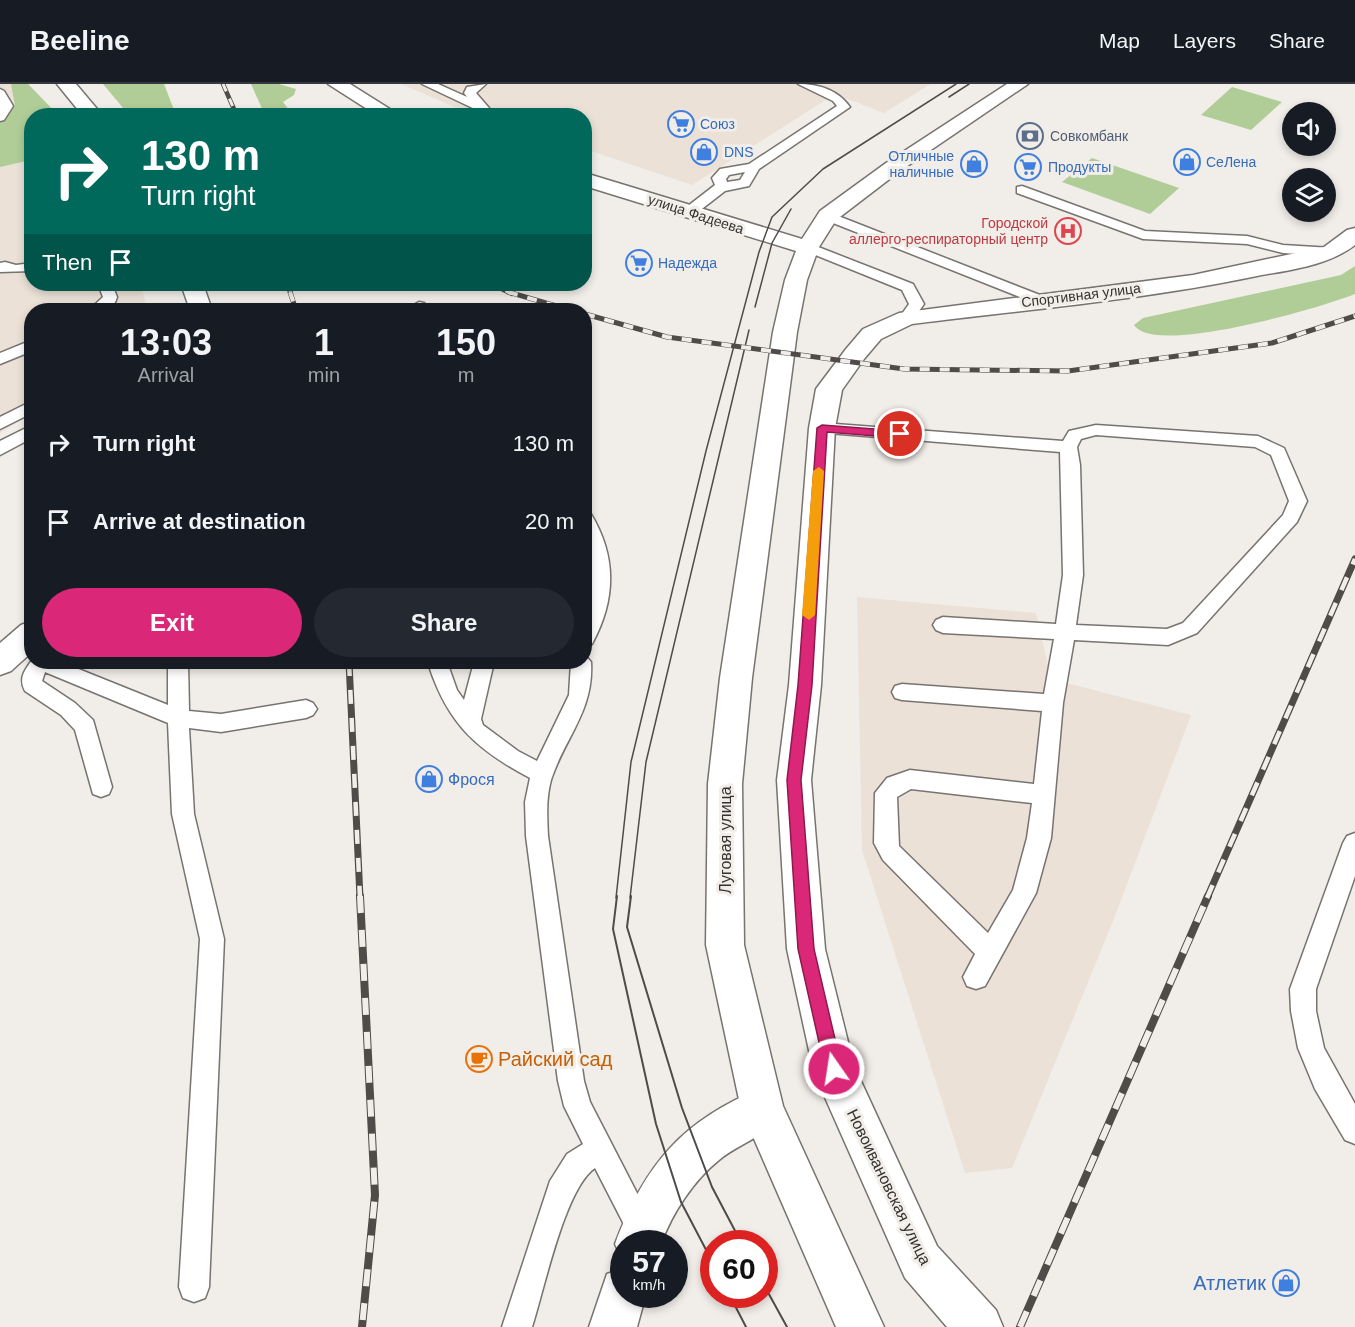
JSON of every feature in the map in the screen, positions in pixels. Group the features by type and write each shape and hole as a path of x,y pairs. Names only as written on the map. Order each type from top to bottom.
{"main road":[{"path":"66,84 87,108"},
{"path":"337,84 378,108"},
{"path":"808,246 828,216 893,167 1019,84"},
{"name":"улица Фадеева","path":"592,181 765,236 808,246"},
{"name":"Спортивная улица","path":"826,408 872,334 907,318 1193,282 1304,260 1332,252 1355,235"},
{"name":"Луговая улица","path":"808,246 796,280 785,332 736,678 724,784 725,945 762,1110 860,1327"},
{"name":"Новоивановская улица","path":"826,408 805,685 794,780 806,949 834,1069 921,1262 979,1327"},
{"path":"644,1230 674,1179 698,1149 762,1110"},
{"path":"613,1327 619,1308"}],"lane":[{"path":"428,84 473,108"},
{"path":"478,108 470,93 471,89 480,84"},
{"path":"689,212 722,187 719,178 725,172 753,168 844,107 837,98 804,84"},
{"path":"0,93 7,106 0,117"},
{"path":"1022,190 1143,235 1247,240 1282,249 1332,252"},
{"path":"828,216 1040,300"},
{"path":"808,246 908,287 917,304 907,318"},
{"path":"0,268 5,266 15,269 24,268"},
{"path":"0,359 24,348"},
{"path":"826,408 1068,447"},
{"path":"0,424 24,410"},
{"path":"943,625 1065,632 1168,637 1190,628 1291,518 1298,501 1278,452 1258,442 1096,430 1075,435 1068,447 1071,465 1073,575 1065,632 1053,703 1040,838 1024,893 976,977"},
{"path":"0,449 24,435"},
{"path":"592,534 599,550 602,587 592,618"},
{"path":"30,669 32,686 68,709 85,726 101,787"},
{"path":"62,669 178,718 221,723 306,709"},
{"path":"178,669 183,814 212,939 194,1287"},
{"path":"440,669 448,693 459,709 470,719 475,731 487,742 542,774"},
{"path":"470,719 482,669"},
{"path":"582,669 584,682 578,703 542,774 536,810 537,836 571,1081 578,1106 637,1230"},
{"path":"902,692 1053,703"},
{"path":"990,952 891,853 886,843 886,794 896,785 910,779 1044,795"},
{"path":"1355,843 1348,882 1303,989 1302,1010 1310,1052 1355,1130"},
{"path":"517,1327 560,1191 577,1164 600,1149"}],"shaded area":[{"path":"0,84 28,84 51,108 24,108 24,291 143,291 145,303 24,303 24,418 0,433"},
{"name":"Союз","path":"401,84 931,84 884,113 835,94 692,185 592,151 592,108 457,108"},
{"path":"857,597 1036,613 1051,679 1191,715 1115,916 1012,1168 965,1173 862,850"}],"green space":[{"path":"11,84 28,84 51,108 24,108 24,162 0,167 0,121 15,106"},
{"path":"103,84 164,84 173,108 123,108"},
{"path":"251,84 279,84 296,89 294,95 283,102 288,108 262,108"},
{"path":"1232,87 1282,102 1251,130 1201,115"},
{"path":"1092,158 1179,188 1150,214 1062,182"},
{"path":"1355,266 1355,294 1310,309 1204,333 1172,335 1148,333 1134,325 1143,318 1341,275"}],"tram line":[{"path":"616,898 631,762 706,451 759,252 772,217 823,169 956,84"},
{"path":"949,97 969,84"},
{"path":"755,307 772,243 791,209"},
{"path":"630,898 646,762 749,330"},
{"path":"617,896 613,929 656,1124 681,1202 700,1238"},
{"path":"631,896 627,927 682,1108 712,1187 735,1230"},
{"path":"736,1308 746,1327"},
{"path":"777,1308 787,1327"}],"railway":[{"path":"223,84 234,108"},
{"path":"506,291 512,294"},
{"path":"290,292 294,303"},
{"path":"508,292 546,303"},
{"path":"592,316 667,337 904,369 1068,371 1272,343 1355,316"},
{"path":"1207,898 1355,559"},
{"path":"349,669 360,898"},
{"path":"360,896 375,1195 362,1327"},
{"path":"1020,1327 1208,896"}],"slow traffic":[{"path":"809,615 819,471"}],"place":[{"name":"Союз","path":"681,124"},
{"name":"Совкомбанк","path":"1030,136"},
{"name":"DNS","path":"704,152"},
{"name":"СеЛена","path":"1187,162"},
{"name":"Отличные наличные","path":"974,164"},
{"name":"Продукты","path":"1028,167"},
{"name":"Городской аллерго-респираторный центр","path":"1068,231"},
{"name":"Надежда","path":"639,263"},
{"name":"Фрося","path":"429,779"},
{"name":"Райский сад","path":"479,1059"},
{"name":"Атлетик","path":"1286,1283"}],"route":[{"path":"834,1069 806,949 794,780 805,685 822,428 900,434"}]}
